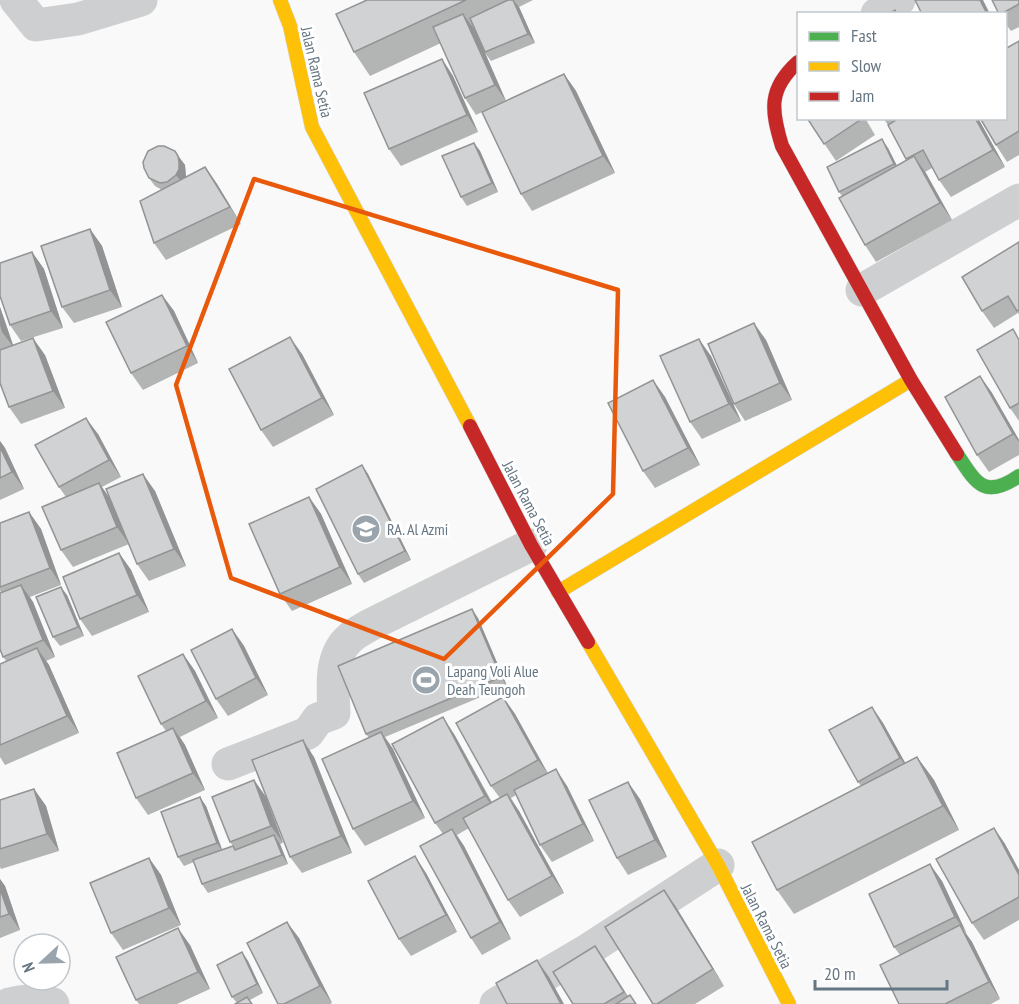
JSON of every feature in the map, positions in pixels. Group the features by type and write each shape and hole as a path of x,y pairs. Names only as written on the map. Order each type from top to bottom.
{"street":[{"path":"16,0 36,25 78,19 141,0"},
{"name":"Jalan Rama Setia","path":"280,0 290,26 312,127 444,374 531,545 717,865 789,1004"},
{"path":"880,12 899,0"},
{"path":"797,63 789,68 778,84 774,105 775,124 782,146 911,380 971,475 984,487 993,488 1009,483 1019,476"},
{"path":"861,290 1019,200"},
{"path":"558,592 911,380"},
{"path":"228,764 308,733 318,719 334,713 333,680 338,651 350,637 531,545"},
{"path":"496,1004 586,951 717,865"},
{"path":"9,1004 32,999 44,1000 53,1004"}],"highlighted area":[{"path":"254,179 618,290 613,494 444,659 231,578 176,385"}],"building":[{"path":"367,0 466,0 354,52 336,14"},
{"path":"508,0 513,0 528,34 485,52 470,18"},
{"path":"915,0 980,0 986,12 921,12"},
{"path":"992,0 1019,0 1019,4 1005,12 998,12"},
{"path":"463,14 495,85 465,98 433,27"},
{"path":"1019,41 1019,131 996,145 981,120 1007,120 1007,48"},
{"path":"442,59 467,115 389,149 364,93"},
{"path":"564,74 603,156 521,194 482,112"},
{"path":"808,120 860,120 824,144"},
{"path":"896,120 976,120 993,150 939,180 923,150 906,159 888,125"},
{"path":"882,139 894,164 839,192 827,167"},
{"path":"474,143 492,183 461,197 442,156"},
{"path":"158,146 175,151 178,156 179,169 176,175 167,182 160,183 149,178 144,168 143,162 148,151"},
{"path":"914,156 940,203 865,245 839,198"},
{"path":"205,167 230,207 154,243 140,201"},
{"path":"90,229 110,290 62,307 41,246"},
{"path":"1019,242 1019,310 1017,311 1008,296 982,311 962,277"},
{"path":"32,252 51,311 10,325 0,296 0,263"},
{"path":"162,295 187,346 131,373 106,322"},
{"path":"754,323 780,383 734,404 708,344"},
{"path":"1013,329 1019,340 1019,403 1010,408 977,350"},
{"path":"290,337 322,398 261,430 229,369"},
{"path":"33,338 53,391 9,407 0,383 0,350"},
{"path":"699,339 729,404 690,422 660,356"},
{"path":"980,376 1013,434 977,455 945,397"},
{"path":"653,380 688,448 643,471 608,403"},
{"path":"86,418 109,460 59,487 35,445"},
{"path":"0,447 12,472 0,478"},
{"name":"RA. Al Azmi","path":"362,465 405,551 358,574 316,489"},
{"path":"143,474 174,549 137,564 106,489"},
{"path":"99,483 117,527 61,550 42,507"},
{"path":"309,497 340,567 280,594 249,524"},
{"path":"29,512 50,568 0,587 0,523"},
{"path":"119,553 137,595 80,619 63,577"},
{"path":"21,585 43,640 3,657 0,649 0,593"},
{"path":"61,587 78,627 53,637 36,597"},
{"name":"Lapang Voli Alue Deah Teungoh","path":"472,609 501,677 366,734 338,666"},
{"path":"232,629 256,678 216,699 191,650"},
{"path":"37,648 67,716 0,745 0,664"},
{"path":"183,654 206,701 161,724 138,676"},
{"path":"503,697 538,760 491,786 456,723"},
{"path":"872,707 900,758 858,782 829,730"},
{"path":"443,717 485,796 435,823 392,744"},
{"path":"173,728 193,773 136,798 117,753"},
{"path":"381,732 413,801 353,829 322,759"},
{"path":"303,740 341,836 290,857 252,760"},
{"path":"917,757 943,806 777,890 752,842"},
{"path":"556,769 583,824 540,845 514,790"},
{"path":"254,780 271,826 230,842 212,797"},
{"path":"628,782 655,840 617,858 589,800"},
{"path":"34,789 47,834 0,849 0,800"},
{"path":"507,794 552,876 508,900 463,818"},
{"path":"200,797 217,843 178,857 161,812"},
{"path":"994,828 1019,875 1019,897 972,923 936,859"},
{"path":"452,829 500,922 471,938 420,846"},
{"path":"274,835 282,855 202,884 193,860 233,846 235,850"},
{"path":"415,856 446,915 399,939 368,881"},
{"path":"149,858 169,908 111,933 90,883"},
{"path":"930,864 955,917 894,947 869,894"},
{"path":"0,889 9,914 0,917"},
{"path":"664,890 713,969 657,1004 653,1004 605,927"},
{"path":"287,922 320,986 284,1004 278,1004 247,943"},
{"path":"960,925 989,982 945,1004 899,1004 880,965"},
{"path":"178,928 198,972 136,1000 116,957"},
{"path":"595,946 624,992 604,1004 573,1004 553,972"},
{"path":"242,952 257,984 232,997 217,965"},
{"path":"537,960 561,1004 507,1004 496,983"},
{"path":"630,995 636,1004 616,1004"},
{"path":"247,997 252,1004 235,1004"}],"traffic: fast":[{"path":"957,454 970,473 982,485 997,487 1019,476"}],"traffic: slow":[{"path":"280,0 290,26 312,127 470,426"},
{"path":"558,592 911,380"},
{"path":"588,642 718,865 789,1004"}],"traffic: jam":[{"path":"797,63 781,81 775,101 774,111 782,146 911,380 957,454"},
{"path":"470,426 531,545 588,642"}],"place":[{"name":"RA. Al Azmi","path":"366,529"},
{"name":"Lapang Voli Alue Deah Teungoh","path":"426,680"}]}
